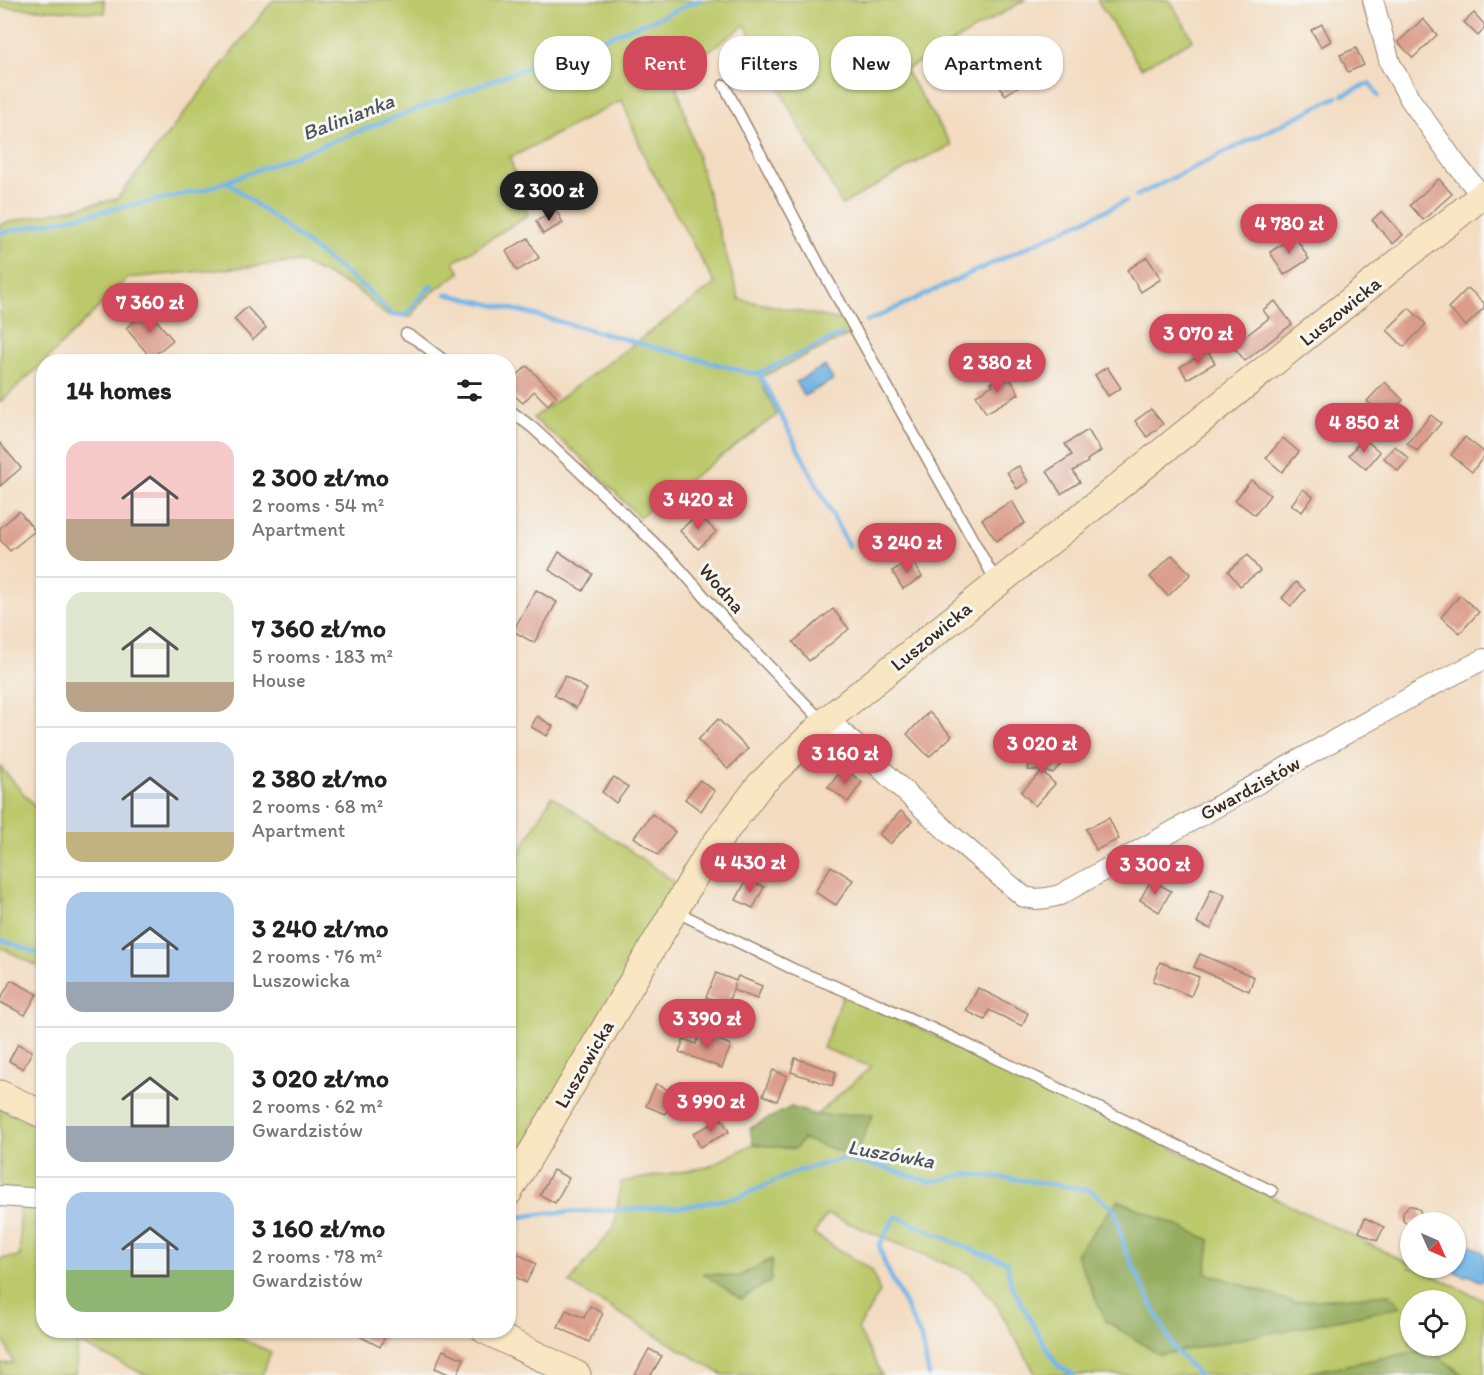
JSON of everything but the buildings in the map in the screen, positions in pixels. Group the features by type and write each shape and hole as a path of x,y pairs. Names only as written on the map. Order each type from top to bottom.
{"street":[{"path":"1373,0 1390,63 1410,99 1456,164 1483,195"},
{"name":"Luszowicka","path":"516,1179 707,855 760,785 826,721 1483,195"},
{"name":"Gwardzistów","path":"826,721 1012,888 1024,897 1047,898 1060,895 1418,693 1484,659"},
{"path":"0,1094 36,1111"},
{"path":"0,1196 36,1198"},
{"path":"501,1338 577,1375"}],"lane":[{"path":"727,90 828,280 998,583"},
{"path":"406,334 435,354"},
{"name":"Wodna","path":"516,415 576,468 675,563 732,628 826,721"},
{"path":"674,910 795,970 878,1004 956,1040 1272,1191"}],"green space":[{"path":"0,0 104,0 105,13 0,7"},
{"path":"273,0 1025,0 963,36 923,36 923,60 911,66 911,36 831,36 831,90 911,90 911,80 952,146 926,157 842,205 780,90 819,90 819,36 751,36 745,25 730,36 719,36 719,44 707,52 707,36 623,36 623,90 678,90 739,299 845,321 851,334 759,378 777,415 639,517 580,456 533,418 715,284 645,158 622,100 510,158 528,215 454,262 460,273 427,297 411,317 386,315 356,289 300,262 128,278 52,354 36,354 36,369 0,402 0,224 117,199"},
{"path":"1097,0 1170,0 1193,40 1141,68"},
{"path":"0,766 36,808 36,965 0,947"},
{"path":"552,796 679,885 516,1161 516,859"},
{"path":"844,993 1158,1141 1400,1259 1400,1278 1438,1278 1463,1290 1400,1290 1400,1355 1296,1375 1036,1375 996,1304 971,1274 827,1214 814,1234 872,1270 880,1292 858,1329 882,1375 723,1375 569,1283 614,1227 621,1182 708,1167 753,1144 795,1149 802,1139 872,1115 816,1115 871,1067 823,1048","holes":["1210,1240 1206,1273 1293,1302 1390,1294 1106,1321","771,1259 741,1299 703,1273 738,1277"]},
{"path":"791,1107 816,1115 873,1114 855,1156 803,1139 795,1149 753,1144 750,1128"},
{"path":"0,1108 36,1126 36,1338 239,1338 271,1352 262,1375 146,1375 78,1343 75,1375 0,1375 0,1364 14,1363 0,1334 0,1259 20,1256 19,1190 0,1189"},
{"path":"1118,1200 1210,1240 1206,1273 1293,1302 1390,1294 1400,1307 1160,1355 1106,1321 1076,1254"},
{"path":"772,1259 771,1281 741,1299 702,1273 738,1277"},
{"path":"1466,1291 1484,1300 1484,1375 1463,1375 1437,1356 1466,1356"},
{"path":"1400,1355 1438,1356 1463,1375 1296,1375"}],"water":[{"path":"825,366 833,380 804,396 796,382"},
{"path":"1466,1242 1484,1254 1484,1280 1479,1281 1466,1276"}],"waterway":[{"name":"Balinianka","path":"0,233 204,190 660,17 699,0"},
{"path":"1343,95 1370,83 1378,96"},
{"path":"1136,196 1337,97"},
{"path":"226,181 368,291 392,315 406,315 430,286 433,287"},
{"path":"866,322 1126,201"},
{"path":"446,294 520,311 754,374 842,334"},
{"path":"759,373 849,547"},
{"name":"Luszówka","path":"0,939 36,953"},
{"name":"Luszówka","path":"516,1215 681,1207 739,1197 798,1171 841,1159 886,1168 931,1182 967,1174 1090,1190 1115,1210 1125,1250 1174,1349 1199,1375"},
{"path":"929,1375 921,1338 885,1264 879,1245 896,1216 977,1252 1007,1262 1011,1284 1038,1334 1058,1366 1074,1375"}]}
